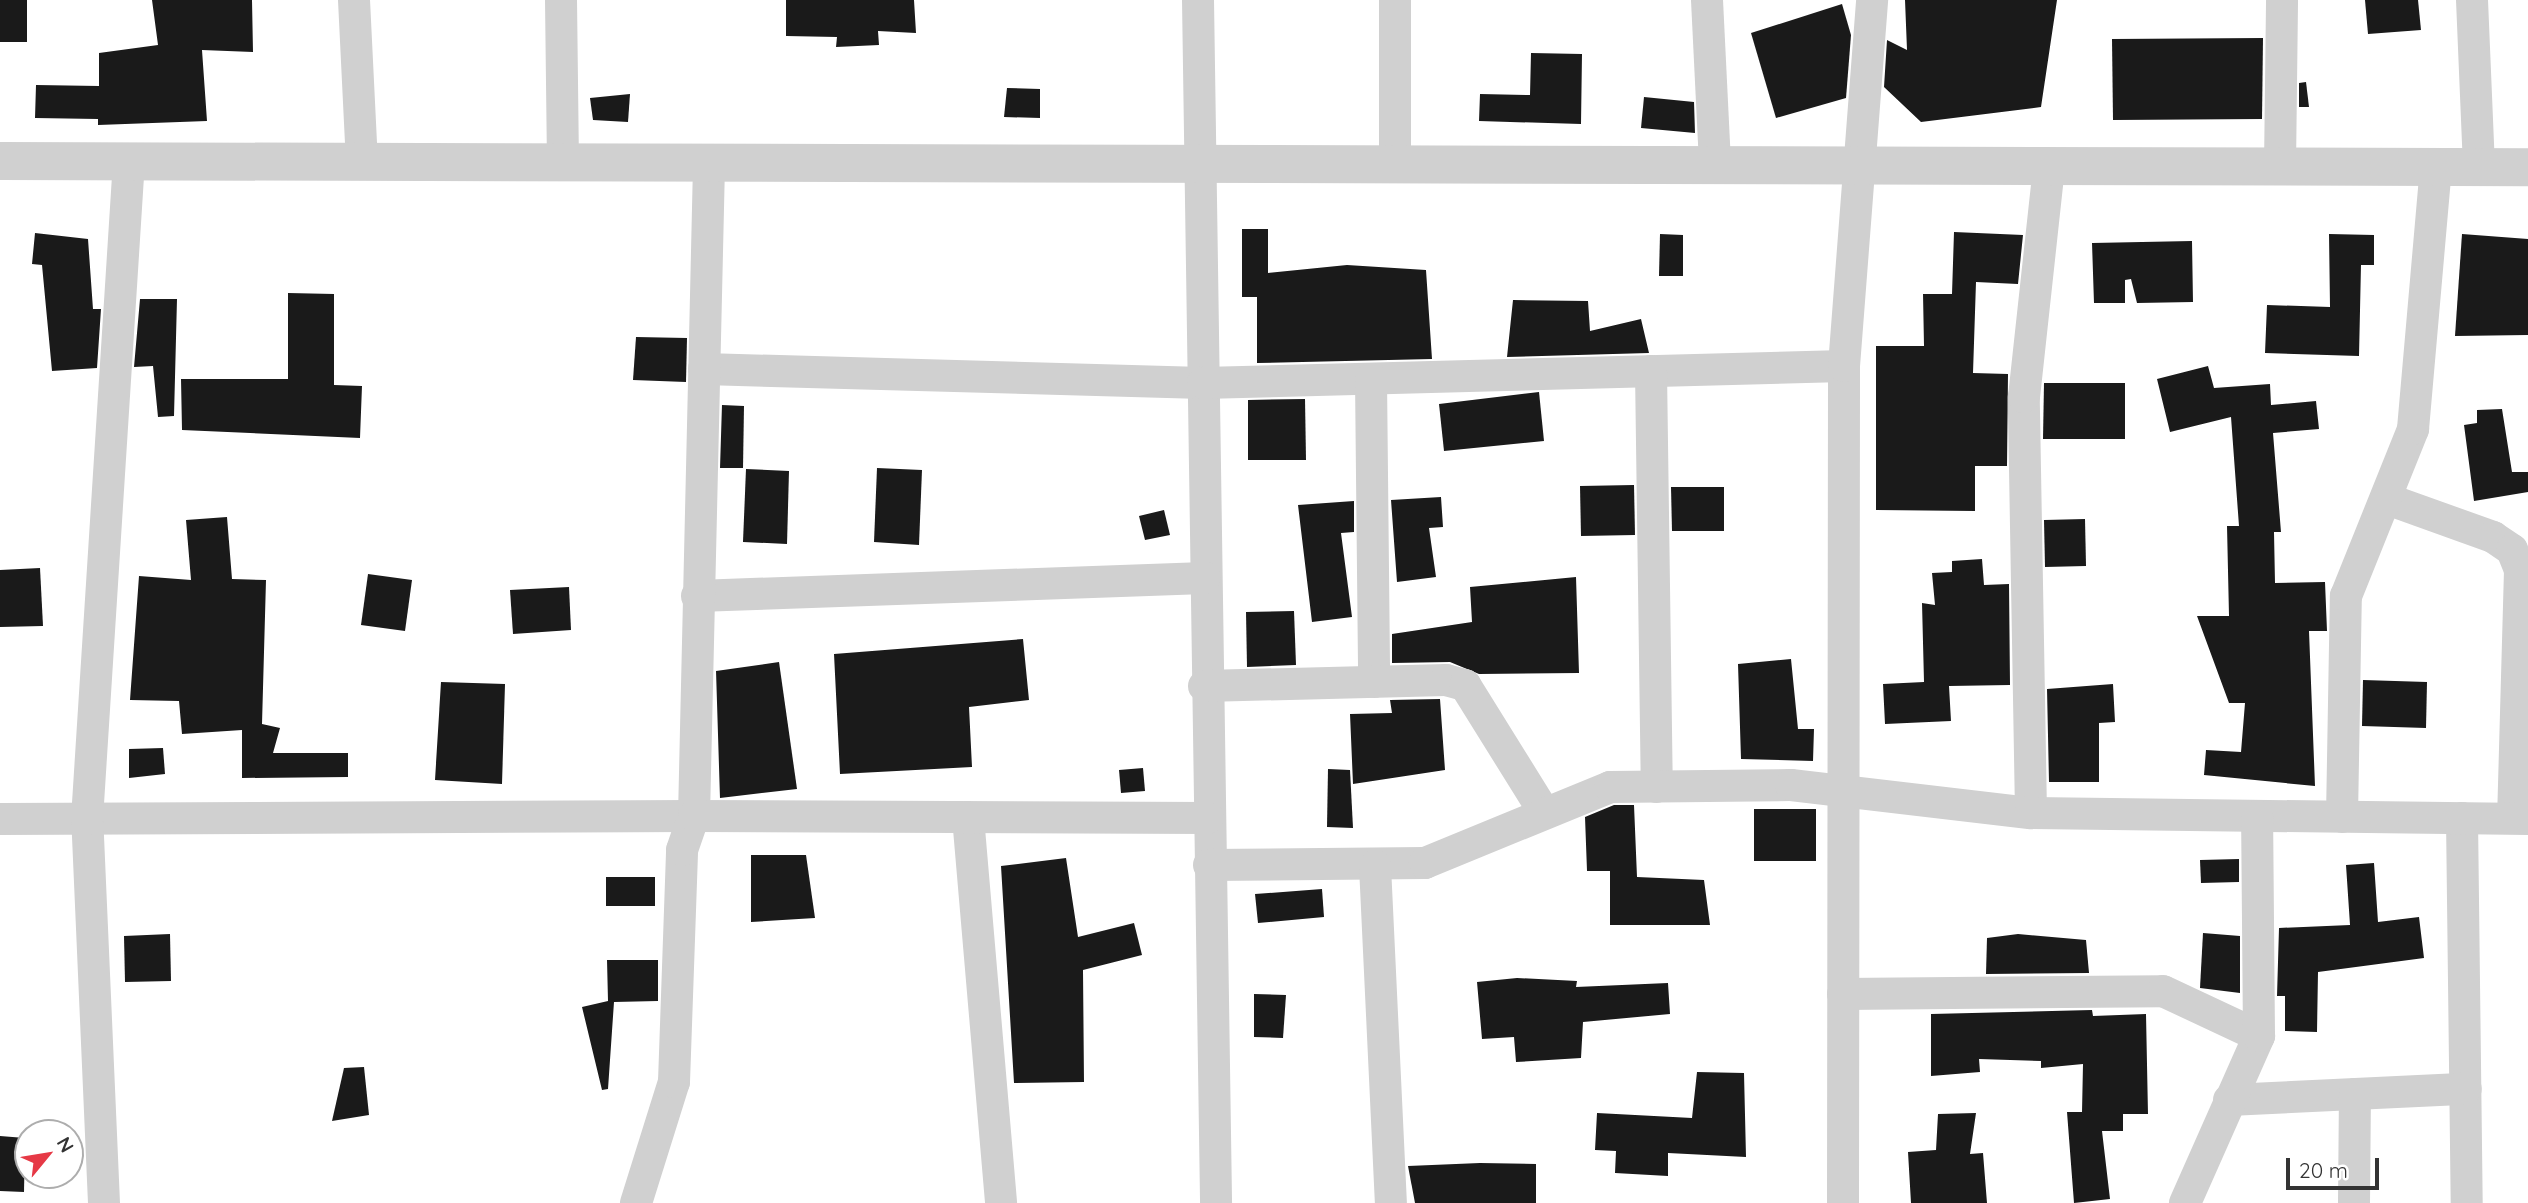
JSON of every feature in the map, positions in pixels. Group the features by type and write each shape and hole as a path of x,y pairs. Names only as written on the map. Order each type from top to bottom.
{"street":[{"path":"354,0 362,162"},
{"path":"561,0 563,162"},
{"path":"1198,0 1204,686 1216,1203"},
{"path":"1395,0 1395,165"},
{"path":"1707,0 1715,165"},
{"path":"1843,1203 1844,366 1864,162 1872,0"},
{"path":"2280,167 2282,0"},
{"path":"2472,0 2479,167"},
{"path":"0,161 1395,165 1864,162 2049,166 2528,167"},
{"path":"104,1203 87,819 129,161"},
{"path":"636,1203 674,1082 682,850 694,816 709,163"},
{"path":"2031,813 2024,397 2049,166"},
{"path":"2342,817 2346,596 2413,429 2436,167"},
{"path":"704,369 1203,383 1844,366"},
{"path":"1651,371 1657,787"},
{"path":"1371,379 1374,681"},
{"path":"1209,865 1375,866 1425,863 1610,787 1843,789 2031,813 2520,819 2524,569 2512,550 2493,537 2387,499"},
{"path":"697,596 1205,578"},
{"path":"1204,686 1374,681 1465,685 1544,812"},
{"path":"0,819 694,816 1208,818"},
{"path":"2185,1203 2259,1036 2257,816"},
{"path":"968,817 1001,1203"},
{"path":"2462,818 2467,1203"},
{"path":"1375,866 1391,1203"},
{"path":"1843,994 2163,991 2259,1036"},
{"path":"2229,1100 2466,1089"},
{"path":"2354,1203 2355,1094"}],"building":[{"path":"0,0 27,0 27,42 0,42"},
{"path":"152,0 252,0 253,52 202,50 207,121 98,125 98,119 35,118 36,85 99,86 99,53 158,45"},
{"path":"786,0 914,0 916,33 878,31 879,45 836,47 837,37 786,36"},
{"path":"1905,0 2057,0 2041,107 1921,122 1884,87 1887,40 1907,50"},
{"path":"2365,0 2418,0 2421,30 2368,34"},
{"path":"1842,4 1851,35 1846,98 1776,118 1751,33"},
{"path":"2263,38 2262,119 2113,120 2112,39"},
{"path":"1531,53 1582,54 1581,124 1479,121 1480,94 1530,95"},
{"path":"2306,82 2309,107 2299,107 2299,83"},
{"path":"1007,88 1040,89 1040,118 1004,117"},
{"path":"630,94 628,122 593,120 590,98"},
{"path":"1644,97 1694,102 1695,133 1641,128"},
{"path":"1242,229 1268,229 1268,273 1347,265 1426,270 1432,359 1257,363 1257,297 1242,297"},
{"path":"1954,232 2023,235 2018,284 1976,282 1973,373 2008,374 2007,466 1975,466 1975,511 1876,510 1876,346 1924,346 1923,294 1952,294"},
{"path":"35,233 88,239 93,309 101,309 97,368 52,371 42,265 32,264"},
{"path":"1660,234 1683,235 1683,276 1659,276"},
{"path":"2329,234 2374,235 2374,265 2361,265 2359,356 2265,353 2267,305 2330,307"},
{"path":"2462,234 2528,239 2528,335 2455,336"},
{"path":"2192,241 2193,302 2137,303 2131,279 2125,280 2125,303 2094,303 2092,243"},
{"path":"288,293 334,294 334,385 362,386 360,438 182,430 181,379 288,379"},
{"path":"140,299 177,299 174,416 158,417 153,366 134,367"},
{"path":"1513,300 1588,301 1590,331 1641,319 1649,353 1507,357"},
{"path":"636,337 687,338 686,382 633,380"},
{"path":"2208,366 2214,388 2270,384 2271,405 2316,401 2319,429 2273,433 2281,532 2274,532 2275,583 2325,582 2327,631 2309,631 2315,786 2204,775 2206,750 2241,752 2245,703 2229,703 2197,616 2229,616 2227,526 2239,526 2231,417 2170,432 2157,379"},
{"path":"2044,383 2125,383 2125,439 2043,439"},
{"path":"1539,392 1544,441 1444,451 1439,404"},
{"path":"1305,399 1306,460 1248,460 1248,400"},
{"path":"722,405 744,406 743,468 720,468"},
{"path":"2502,409 2512,472 2528,472 2528,492 2474,501 2464,425 2477,423 2477,410"},
{"path":"877,468 922,470 919,545 874,542"},
{"path":"746,469 789,471 787,544 743,542"},
{"path":"1634,485 1635,535 1581,536 1580,486"},
{"path":"1671,487 1724,487 1724,531 1672,531"},
{"path":"1441,497 1443,527 1429,528 1436,577 1397,582 1391,500"},
{"path":"1354,501 1354,532 1341,533 1352,617 1312,622 1298,505"},
{"path":"1164,510 1170,535 1145,540 1139,516"},
{"path":"227,517 232,579 266,580 262,724 280,728 273,753 348,753 348,777 242,778 242,730 182,734 179,701 130,700 139,576 191,580 186,520"},
{"path":"2085,519 2086,566 2045,567 2044,520"},
{"path":"1982,559 1984,585 2009,584 2010,685 1949,686 1951,721 1885,724 1883,684 1924,682 1922,603 1935,605 1932,573 1952,572 1952,561"},
{"path":"40,568 43,626 0,627 0,570"},
{"path":"368,574 412,580 405,631 361,625"},
{"path":"1576,577 1579,673 1479,674 1450,662 1392,663 1392,634 1472,622 1470,587"},
{"path":"569,587 571,630 513,634 510,590"},
{"path":"1294,611 1296,665 1247,667 1246,612"},
{"path":"1023,639 1029,700 969,707 972,767 840,774 834,654"},
{"path":"1791,659 1798,729 1814,729 1813,761 1741,759 1738,664"},
{"path":"779,662 797,789 720,798 716,671"},
{"path":"2363,680 2427,682 2426,728 2362,726"},
{"path":"441,682 505,684 502,784 435,780"},
{"path":"2113,684 2115,722 2099,723 2099,782 2049,782 2047,689"},
{"path":"1440,699 1445,770 1353,784 1350,714 1392,713 1390,700"},
{"path":"163,748 165,774 129,778 129,749"},
{"path":"1143,768 1145,791 1121,793 1119,770"},
{"path":"1328,769 1350,770 1353,828 1327,827"},
{"path":"1614,805 1634,805 1637,877 1704,880 1710,925 1610,925 1610,871 1587,871 1585,817"},
{"path":"1754,809 1816,809 1816,861 1754,861"},
{"path":"751,855 806,855 815,918 751,922"},
{"path":"1066,858 1078,937 1134,923 1142,955 1083,970 1084,1082 1014,1083 1001,866"},
{"path":"2239,859 2239,882 2201,883 2200,860"},
{"path":"2374,863 2378,922 2419,917 2424,958 2318,972 2317,1032 2285,1031 2285,996 2277,996 2279,928 2350,925 2346,865"},
{"path":"606,877 655,877 655,906 606,906"},
{"path":"1322,889 1324,917 1258,923 1255,894"},
{"path":"2203,933 2240,936 2240,993 2200,988"},
{"path":"170,934 171,981 125,982 124,936"},
{"path":"2018,934 2086,940 2089,973 1986,974 1987,938"},
{"path":"607,960 658,960 658,1001 614,1002 608,1089 602,1090 582,1007 608,1001"},
{"path":"1517,978 1577,981 1576,987 1668,983 1670,1014 1583,1022 1581,1058 1516,1062 1514,1037 1482,1039 1477,982"},
{"path":"1254,994 1286,995 1283,1038 1254,1037"},
{"path":"2092,1010 2093,1016 2146,1014 2148,1114 2123,1114 2123,1131 2102,1131 2110,1199 2074,1203 2067,1112 2082,1112 2083,1064 2041,1068 2041,1061 1979,1059 1980,1072 1931,1076 1931,1014"},
{"path":"364,1067 369,1115 332,1121 344,1068"},
{"path":"1697,1072 1744,1073 1746,1157 1668,1153 1668,1176 1615,1173 1616,1151 1595,1150 1597,1113 1692,1118"},
{"path":"1976,1113 1970,1154 1983,1153 1987,1203 1911,1203 1908,1152 1936,1150 1938,1114"},
{"path":"0,1136 14,1137 14,1189 24,1189 24,1192 0,1191"},
{"path":"1536,1164 1536,1203 1415,1203 1408,1166"}]}
